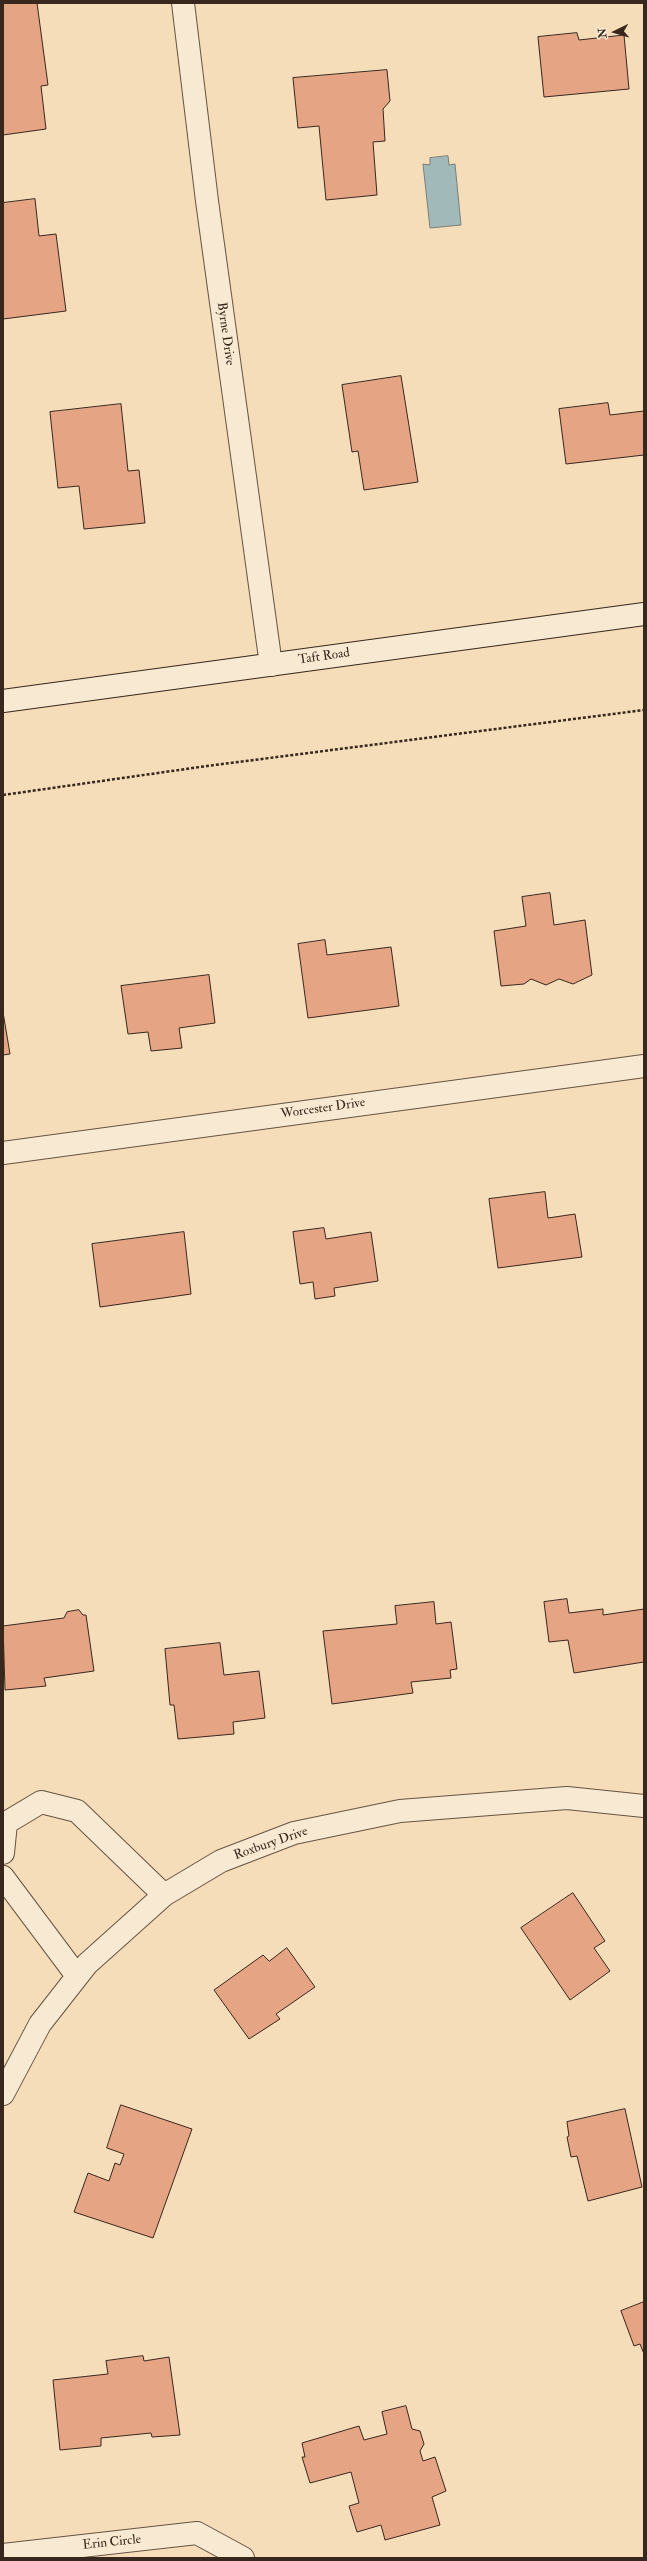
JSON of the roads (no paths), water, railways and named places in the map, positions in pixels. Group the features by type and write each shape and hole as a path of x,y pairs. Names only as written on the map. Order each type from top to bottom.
{"street":[{"name":"Byrne Drive","path":"182,3 207,201 271,665"},
{"name":"Taft Road","path":"3,701 644,614"},
{"name":"Worcester Drive","path":"3,1153 644,1066"},
{"name":"Roxbury Drive","path":"3,2094 40,2024 87,1964 164,1895 222,1861 294,1834 400,1811 567,1798 644,1806"},
{"path":"3,1853 6,1823 41,1802 77,1812 164,1895"},
{"path":"3,1877 77,1976"},
{"name":"Erin Circle","path":"3,2555 197,2533 243,2558"}],"water":[{"path":"448,156 449,165 455,164 461,225 430,228 423,164 430,165 430,158"}]}
